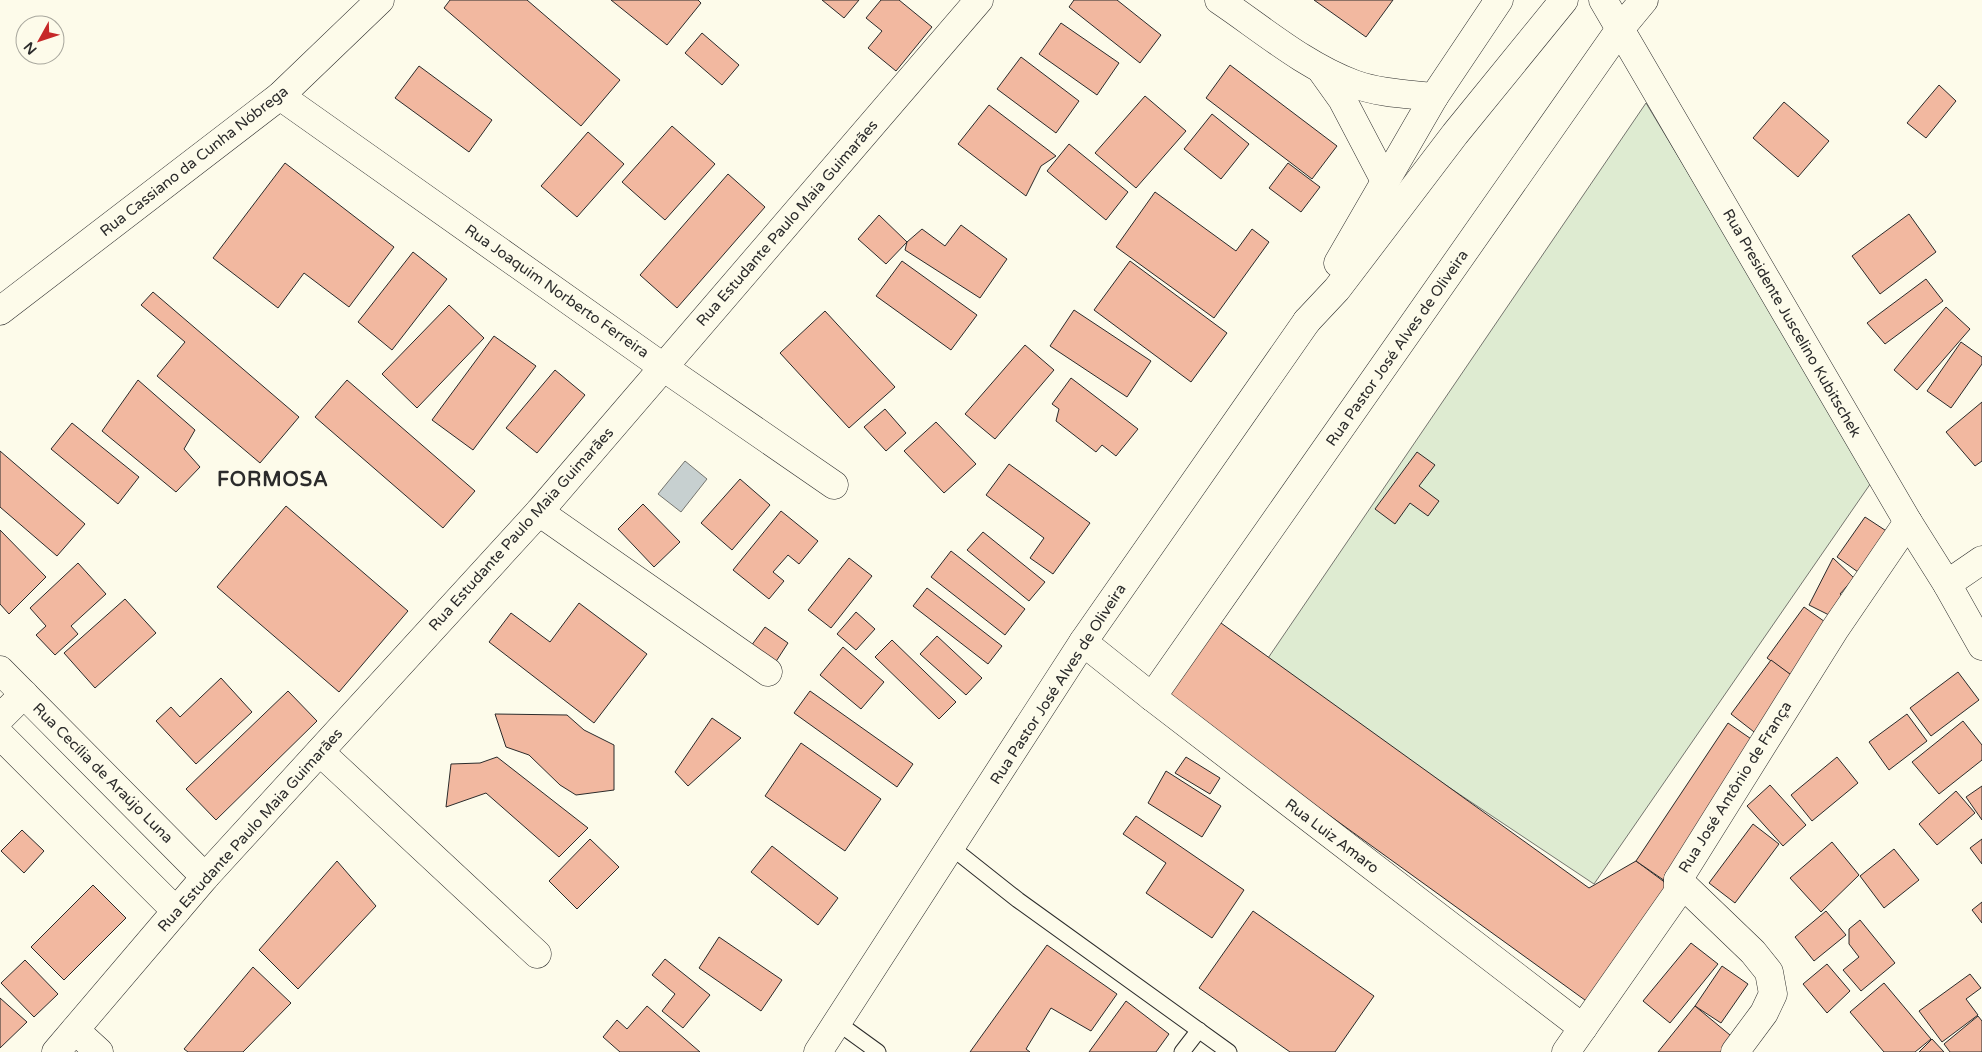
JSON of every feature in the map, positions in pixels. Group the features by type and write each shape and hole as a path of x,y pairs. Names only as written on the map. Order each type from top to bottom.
{"main road":[{"name":"Rua Cassiano da Cunha Nóbrega","path":"0,311 280,96 380,0"},
{"name":"Rua Estudante Paulo Maia Guimarães","path":"56,1052 206,877 539,512 979,0"},
{"path":"1220,0 1321,70 1355,84 1379,91 1434,97"},
{"name":"Rua Pastor José Alves de Oliveira","path":"1307,321 1326,283 1434,97 1498,0"},
{"name":"Rua Pastor José Alves de Oliveira","path":"818,1052 1083,642 1307,321 1337,289 1454,134 1564,0"},
{"name":"Rua Presidente Juscelino Kubitschek","path":"1603,0 1982,646"},
{"name":"Rua Pastor José Alves de Oliveira","path":"1152,697 1620,29 1644,0"},
{"path":"1321,70 1342,99 1385,181"},
{"name":"Rua Joaquim Norberto Ferreira","path":"280,96 663,367 834,485"},
{"path":"539,512 768,672"},
{"name":"Rua José Antônio de França","path":"1566,1052 1678,892 1678,880 1834,629 1908,522"},
{"path":"1947,584 1982,560"},
{"name":"Rua Luiz Amaro","path":"1083,642 1583,1028"},
{"name":"Rua Cecília de Araújo Luna","path":"0,670 206,877"},
{"path":"0,718 24,694"},
{"path":"0,735 176,911"},
{"path":"320,752 538,954"},
{"path":"1678,880 1753,952 1769,972 1773,994 1764,1013 1735,1052"},
{"path":"75,1030 99,1052"}],"lane":[{"path":"951,848 1018,900 1229,1052"},
{"path":"838,1023 878,1052"},
{"path":"1182,1052 1199,1030"}],"green space":[{"path":"1646,103 1873,480 1594,884 1264,664"}],"shaded area":[{"path":"685,461 707,479 681,512 658,494"}],"building":[{"path":"450,0 527,0 620,80 581,126 444,8"},
{"path":"611,0 698,0 701,3 667,45"},
{"path":"822,0 859,0 844,18"},
{"path":"881,0 899,0 932,27 896,71 868,48 882,31 866,18"},
{"path":"1074,0 1117,0 1161,35 1140,63 1069,7"},
{"path":"1314,0 1393,0 1366,37"},
{"path":"1061,23 1119,63 1097,95 1039,54"},
{"path":"702,33 739,65 722,85 685,53"},
{"path":"1021,57 1079,101 1056,133 997,89"},
{"path":"1230,65 1337,146 1312,179 1206,98"},
{"path":"419,66 492,120 469,152 395,98"},
{"path":"1939,85 1956,101 1926,138 1907,123"},
{"path":"1145,96 1186,131 1136,188 1095,153"},
{"path":"1784,102 1829,141 1798,177 1753,138"},
{"path":"989,105 1056,156 1041,166 1026,196 958,144"},
{"path":"1212,114 1249,144 1221,179 1184,149"},
{"path":"672,126 715,164 665,220 622,182"},
{"path":"588,132 624,164 577,217 541,186"},
{"path":"1069,144 1128,192 1106,220 1047,171"},
{"path":"285,163 394,247 349,307 304,273 278,308 213,258"},
{"path":"1288,163 1320,187 1301,212 1269,188"},
{"path":"728,174 765,207 677,308 640,275"},
{"path":"1155,192 1236,251 1252,229 1269,242 1214,318 1116,247"},
{"path":"1909,214 1936,252 1880,294 1852,256"},
{"path":"879,215 907,242 886,264 858,239"},
{"path":"961,225 1007,259 980,298 905,250 907,242 922,229 945,246"},
{"path":"413,252 447,279 392,350 358,322"},
{"path":"902,261 977,315 951,350 876,296"},
{"path":"1130,261 1227,333 1191,382 1094,310"},
{"path":"1926,279 1943,301 1885,344 1867,323"},
{"path":"153,292 299,417 260,463 157,376 185,342 141,305"},
{"path":"449,305 484,338 417,408 382,374"},
{"path":"1946,307 1970,329 1917,390 1894,370"},
{"path":"1074,310 1151,361 1127,397 1050,346"},
{"path":"825,311 895,387 849,428 780,353"},
{"path":"494,336 536,366 473,450 432,420"},
{"path":"1961,342 1982,357 1982,364 1951,408 1927,391"},
{"path":"1025,345 1054,370 995,439 965,414"},
{"path":"555,370 585,395 537,453 506,428"},
{"path":"1071,378 1138,429 1116,456 1102,445 1096,452 1056,421 1059,409 1052,404"},
{"path":"138,380 195,430 184,449 200,467 176,492 102,431"},
{"path":"347,380 475,491 443,528 315,417"},
{"path":"1982,402 1982,461 1975,466 1946,432"},
{"path":"885,409 906,433 886,451 864,427"},
{"path":"936,422 976,464 944,493 904,451"},
{"path":"72,423 139,477 118,504 51,449"},
{"path":"0,451 85,524 57,556 0,507"},
{"path":"1417,452 1435,465 1419,486 1439,501 1428,516 1410,503 1395,524 1375,509"},
{"path":"1009,464 1090,523 1053,574 1030,558 1044,538 986,495"},
{"path":"740,479 770,505 732,550 701,523"},
{"path":"643,504 680,542 654,567 618,529"},
{"path":"286,506 408,611 339,692 217,587"},
{"path":"781,511 818,541 799,564 788,555 773,572 784,581 769,599 733,570"},
{"path":"1865,517 1894,536 1865,577 1837,557"},
{"path":"0,530 46,577 9,614 0,604"},
{"path":"983,532 1045,582 1029,601 967,550"},
{"path":"951,551 1025,609 1005,635 931,577"},
{"path":"849,558 872,576 831,628 808,610"},
{"path":"1833,558 1854,578 1840,594 1849,599 1839,620 1809,605"},
{"path":"78,563 106,594 71,626 78,634 55,655 36,635 46,626 30,608"},
{"path":"927,588 1002,646 988,664 913,606"},
{"path":"125,599 156,633 95,688 64,653"},
{"path":"579,603 647,654 594,723 489,642 511,613 550,642"},
{"path":"1804,607 1835,629 1798,680 1767,658"},
{"path":"856,612 875,629 856,650 837,634"},
{"path":"1214,618 1589,888 1636,861 1678,892 1596,1008 1160,693"},
{"path":"765,627 788,643 775,663 751,646"},
{"path":"937,636 982,678 966,695 920,654"},
{"path":"892,640 956,702 939,719 875,657"},
{"path":"843,647 884,682 861,709 820,675"},
{"path":"1771,660 1798,680 1758,735 1731,714"},
{"path":"1958,672 1979,700 1931,736 1910,708"},
{"path":"221,678 252,712 196,764 156,721 171,707 180,717"},
{"path":"288,691 317,721 216,820 186,789"},
{"path":"810,691 913,764 897,787 794,713"},
{"path":"495,714 567,715 584,730 614,745 614,790 576,795 560,785 529,755 506,747"},
{"path":"1907,714 1927,741 1889,770 1869,742"},
{"path":"712,718 741,738 688,786 675,772"},
{"path":"1963,721 1982,745 1982,760 1939,794 1912,762"},
{"path":"1728,723 1757,743 1665,881 1636,861"},
{"path":"801,743 881,799 845,851 765,796"},
{"path":"497,757 588,828 559,857 486,793 446,807 451,764 480,763"},
{"path":"1186,757 1220,778 1210,794 1175,773"},
{"path":"1837,757 1858,783 1812,821 1791,795"},
{"path":"1166,771 1221,806 1202,837 1148,803"},
{"path":"1770,785 1806,825 1783,846 1747,806"},
{"path":"1982,786 1982,820 1966,797"},
{"path":"1956,791 1975,813 1937,845 1919,824"},
{"path":"1136,816 1244,890 1212,938 1146,893 1166,863 1123,834"},
{"path":"1753,824 1779,844 1735,903 1709,883"},
{"path":"22,830 44,851 24,873 1,851"},
{"path":"590,839 619,867 577,909 549,881"},
{"path":"1982,839 1982,864 1970,848"},
{"path":"1832,842 1859,875 1821,912 1790,878"},
{"path":"772,846 838,898 818,925 751,872"},
{"path":"1894,849 1919,880 1884,908 1860,876"},
{"path":"337,861 376,906 298,989 259,950"},
{"path":"93,885 126,918 64,980 31,947"},
{"path":"1982,902 1982,923 1972,910"},
{"path":"1253,911 1374,996 1335,1052 1290,1052 1199,988"},
{"path":"1826,911 1846,935 1814,961 1795,937"},
{"path":"1860,920 1895,963 1861,991 1843,970 1859,957 1849,944 1849,929"},
{"path":"719,937 782,980 761,1011 699,968"},
{"path":"1691,943 1718,964 1670,1023 1643,1001"},
{"path":"1047,945 1117,994 1091,1031 1051,1008 1026,1049 1030,1052 970,1052"},
{"path":"665,959 710,995 683,1028 662,1011 675,994 652,975"},
{"path":"25,960 58,994 34,1017 1,983"},
{"path":"1827,964 1850,991 1827,1013 1803,984"},
{"path":"1722,966 1748,984 1721,1023 1695,1006"},
{"path":"253,967 291,1003 243,1052 188,1052 184,1049"},
{"path":"1970,974 1981,988 1966,999 1978,1015 1942,1042 1919,1011"},
{"path":"1884,983 1931,1039 1915,1052 1884,1052 1850,1012"},
{"path":"0,998 27,1022 0,1048"},
{"path":"1126,1001 1169,1034 1156,1052 1089,1052"},
{"path":"647,1006 700,1052 620,1052 603,1037 617,1020 627,1029"},
{"path":"1695,1006 1736,1040 1727,1052 1658,1052"},
{"path":"1978,1016 1982,1021 1982,1052 1950,1052 1944,1044"},
{"path":"1932,1039 1944,1052 1919,1052"}],"district":[{"name":"FORMOSA","path":"273,479"}]}
